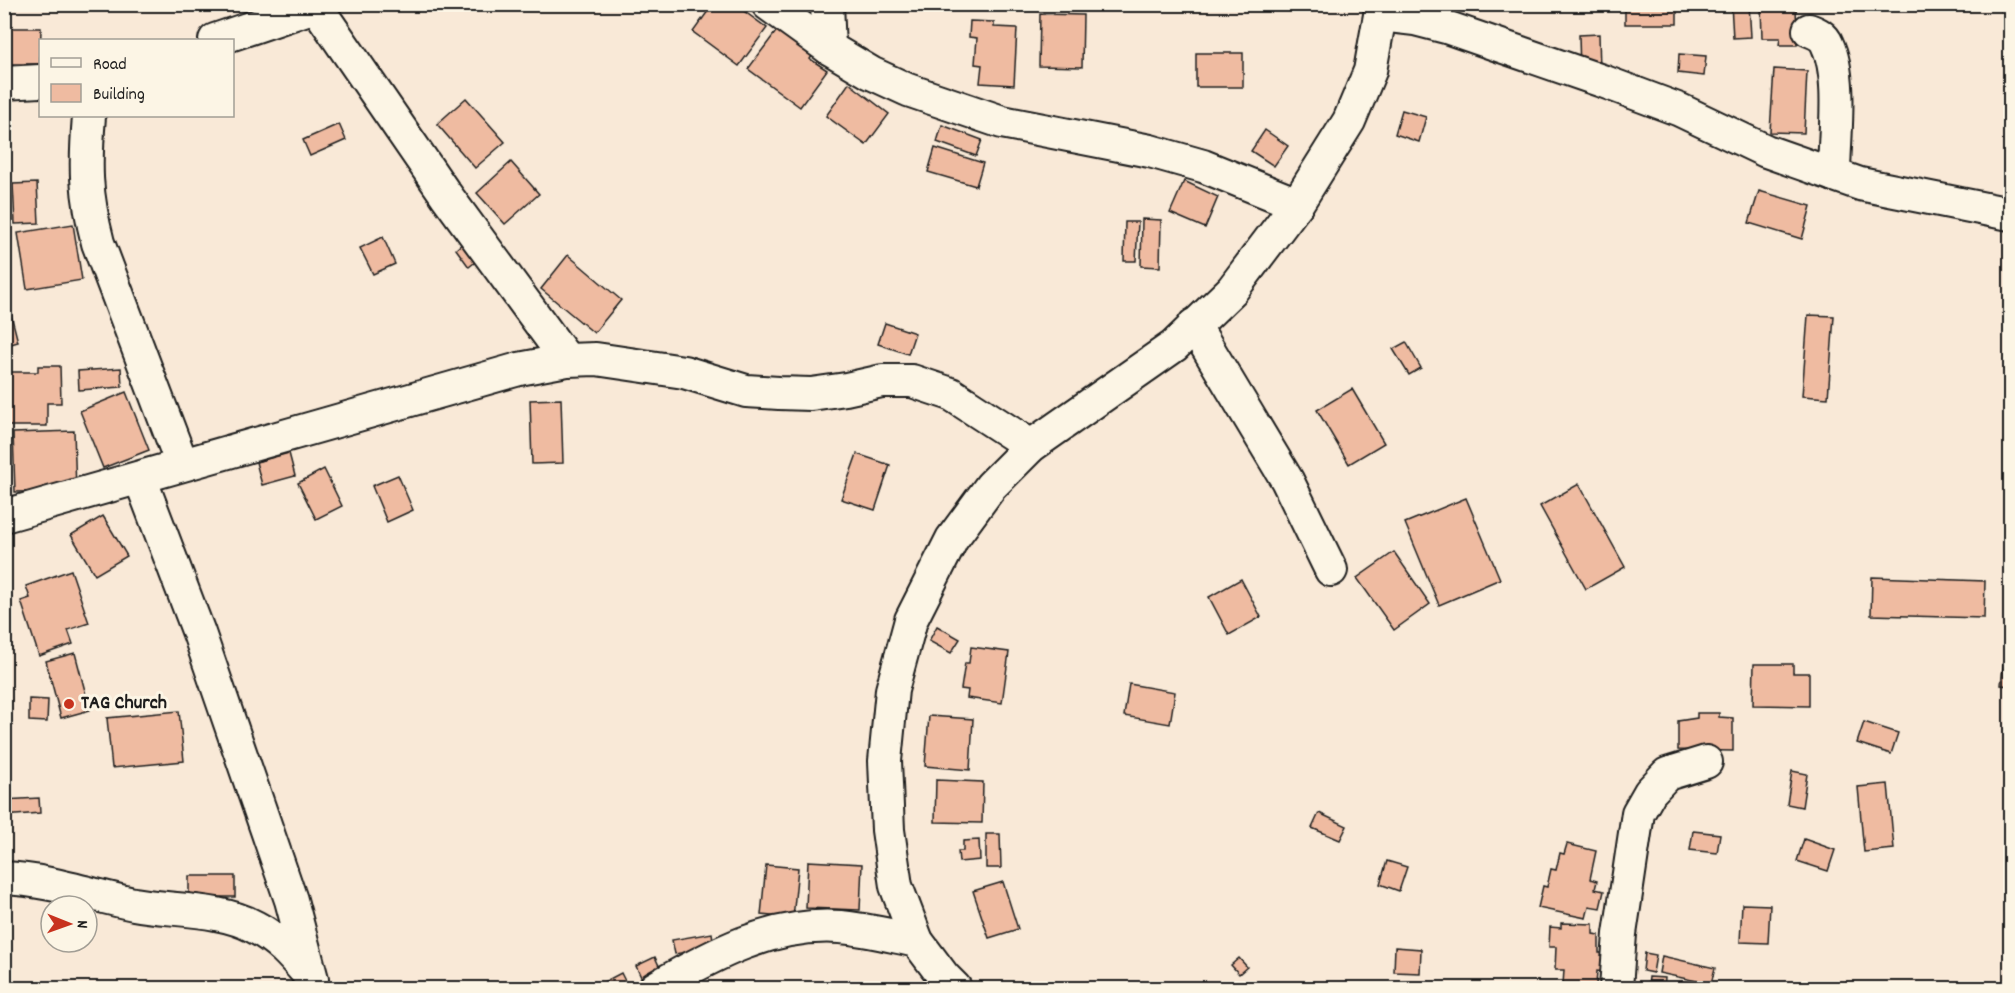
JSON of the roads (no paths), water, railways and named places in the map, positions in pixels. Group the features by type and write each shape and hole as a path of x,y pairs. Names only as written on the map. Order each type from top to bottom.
{"street":[{"path":"768,4 828,48 898,86 1002,122 1161,154 1203,166 1297,204"},
{"path":"827,4 828,48"},
{"path":"217,39 318,5 446,195 567,360"},
{"path":"955,988 917,941 896,886 888,830 885,760 892,690 910,620 952,539 991,486 1031,446 1174,346 1232,290 1297,204 1349,121 1370,71 1381,10 1446,27 1605,82 1680,110 1766,151 1860,184 2010,214"},
{"path":"1809,30 1819,34 1827,42 1833,61 1834,175"},
{"path":"4,83 39,81"},
{"path":"89,117 85,168 88,206 98,243 182,464"},
{"path":"1194,325 1287,480 1331,570"},
{"path":"4,516 519,369 567,360 596,359 644,365 684,372 746,391 812,394 882,381 912,381 951,394 1031,446"},
{"path":"140,478 199,633 291,900 315,984"},
{"path":"1616,988 1620,934 1638,813 1650,792 1667,774 1706,762"},
{"path":"4,878 75,888 134,904 206,913 253,926 284,945 315,984"},
{"path":"655,988 689,969 762,935 801,928 840,927 917,941"}],"place":[{"name":"TAG Church","path":"69,704"}]}
